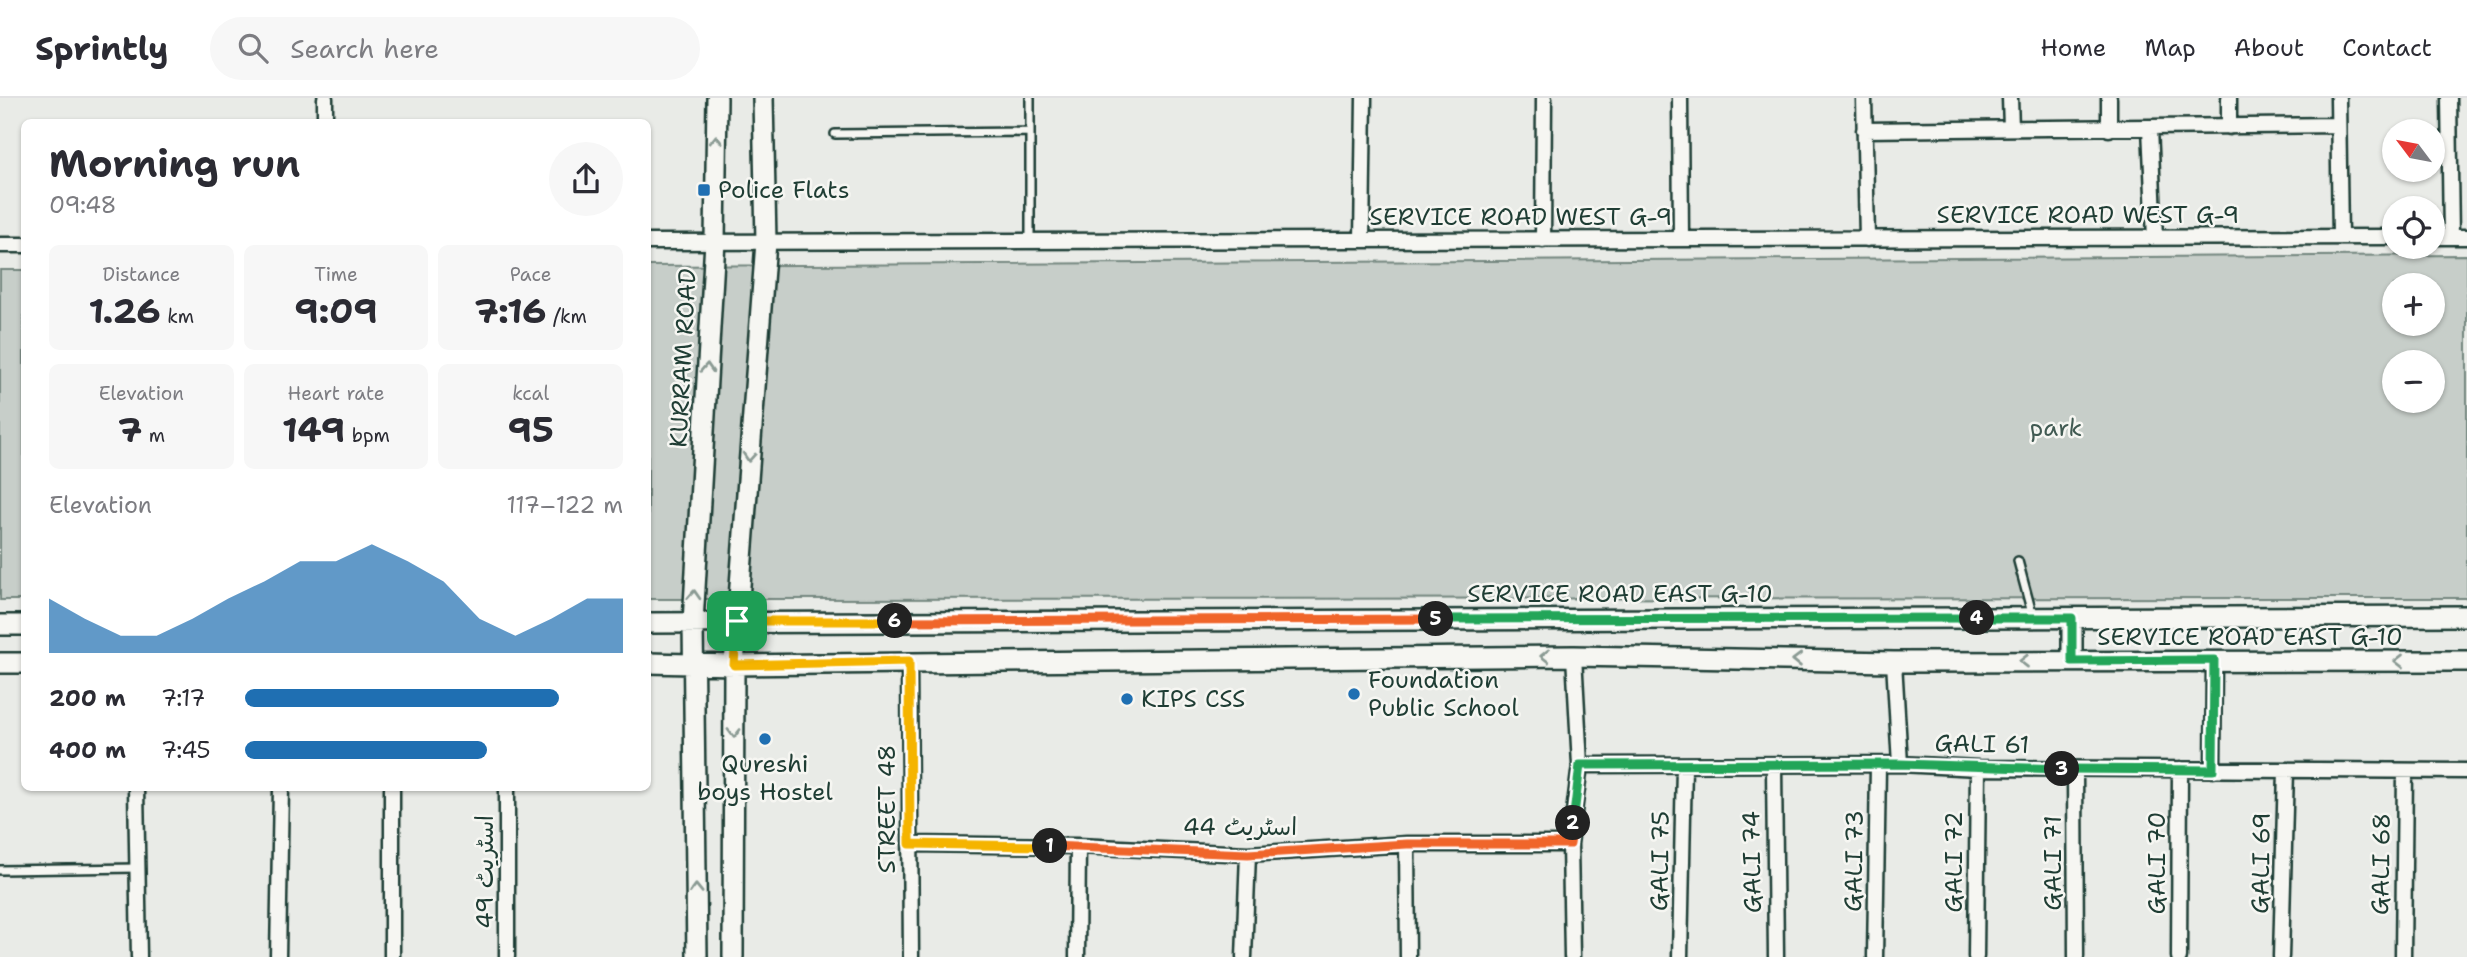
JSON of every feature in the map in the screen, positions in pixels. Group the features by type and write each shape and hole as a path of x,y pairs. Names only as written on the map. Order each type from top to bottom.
{"main road":[{"name":"KURRAM ROAD","path":"697,957 693,623 715,241 717,98"},
{"path":"733,957 734,665 765,242 764,98"},
{"name":"SERVICE ROAD EAST G-10","path":"651,623 2467,616"},
{"path":"2072,618 2072,661"},
{"path":"0,625 21,625"},
{"name":"SERVICE ROAD EAST G-10","path":"651,663 734,665 909,661 1574,656 1894,662 2467,661"},
{"path":"0,663 21,663"}],"street":[{"path":"325,98 325,119"},
{"path":"1362,240 1364,98"},
{"path":"1543,240 1544,98"},
{"path":"1680,98 1681,239"},
{"path":"1864,98 1867,239"},
{"path":"2010,98 2011,128"},
{"path":"2109,98 2109,129"},
{"path":"2229,98 2229,127"},
{"path":"2338,98 2340,237"},
{"path":"2449,98 2451,237"},
{"path":"1864,130 2338,125"},
{"path":"2150,128 2155,238"},
{"name":"SERVICE ROAD WEST G-9","path":"651,242 2382,237"},
{"path":"2445,237 2467,237"},
{"path":"0,245 21,245"},
{"path":"1572,957 1570,844 1580,765 1574,656"},
{"path":"2213,770 2214,660"},
{"name":"STREET 48","path":"909,661 911,957"},
{"path":"1894,662 1900,764"},
{"name":"GALI 61","path":"1580,765 1773,767 1900,764 1978,768 2467,771"},
{"name":"GALI 75","path":"1681,957 1684,766"},
{"name":"GALI 73","path":"1875,957 1878,766"},
{"name":"GALI 74","path":"1773,767 1776,957"},
{"name":"GALI 72","path":"1976,957 1978,768"},
{"name":"GALI 71","path":"2075,769 2076,957"},
{"name":"GALI 70","path":"2179,957 2180,769"},
{"name":"GALI 69","path":"2281,957 2286,770"},
{"name":"GALI 68","path":"2403,957 2405,771"},
{"path":"136,791 139,957"},
{"path":"278,957 281,791"},
{"path":"392,791 392,957"},
{"name":"اسٹریٹ 49","path":"507,791 508,957"},
{"name":"اسٹریٹ 44","path":"910,844 1078,846 1248,854 1407,844 1570,844"},
{"path":"1407,844 1408,957"},
{"path":"1077,957 1078,846"},
{"path":"1244,957 1248,854"}],"lane":[{"path":"1030,98 1030,242"},
{"path":"835,134 1030,132"},
{"path":"2018,561 2033,618"},
{"path":"0,870 138,868"}],"green space":[{"name":"park","path":"2445,255 2467,255 2467,598 651,599 651,266 2382,256 2382,259 2445,259"},
{"path":"0,270 21,270 21,600 0,600"}],"place":[{"name":"Police Flats","path":"704,190"},
{"name":"Foundation Public School","path":"1354,694"},
{"name":"KIPS CSS","path":"1127,699"},
{"name":"Qureshi boys Hostel","path":"765,739"}],"route":[{"path":"2072,618 2072,661 2214,660 2213,770 1978,768 1900,764 1773,767 1580,765 1570,844 1407,844 1248,854 1078,846 910,844 909,661 734,665 737,621 2072,618"}]}
